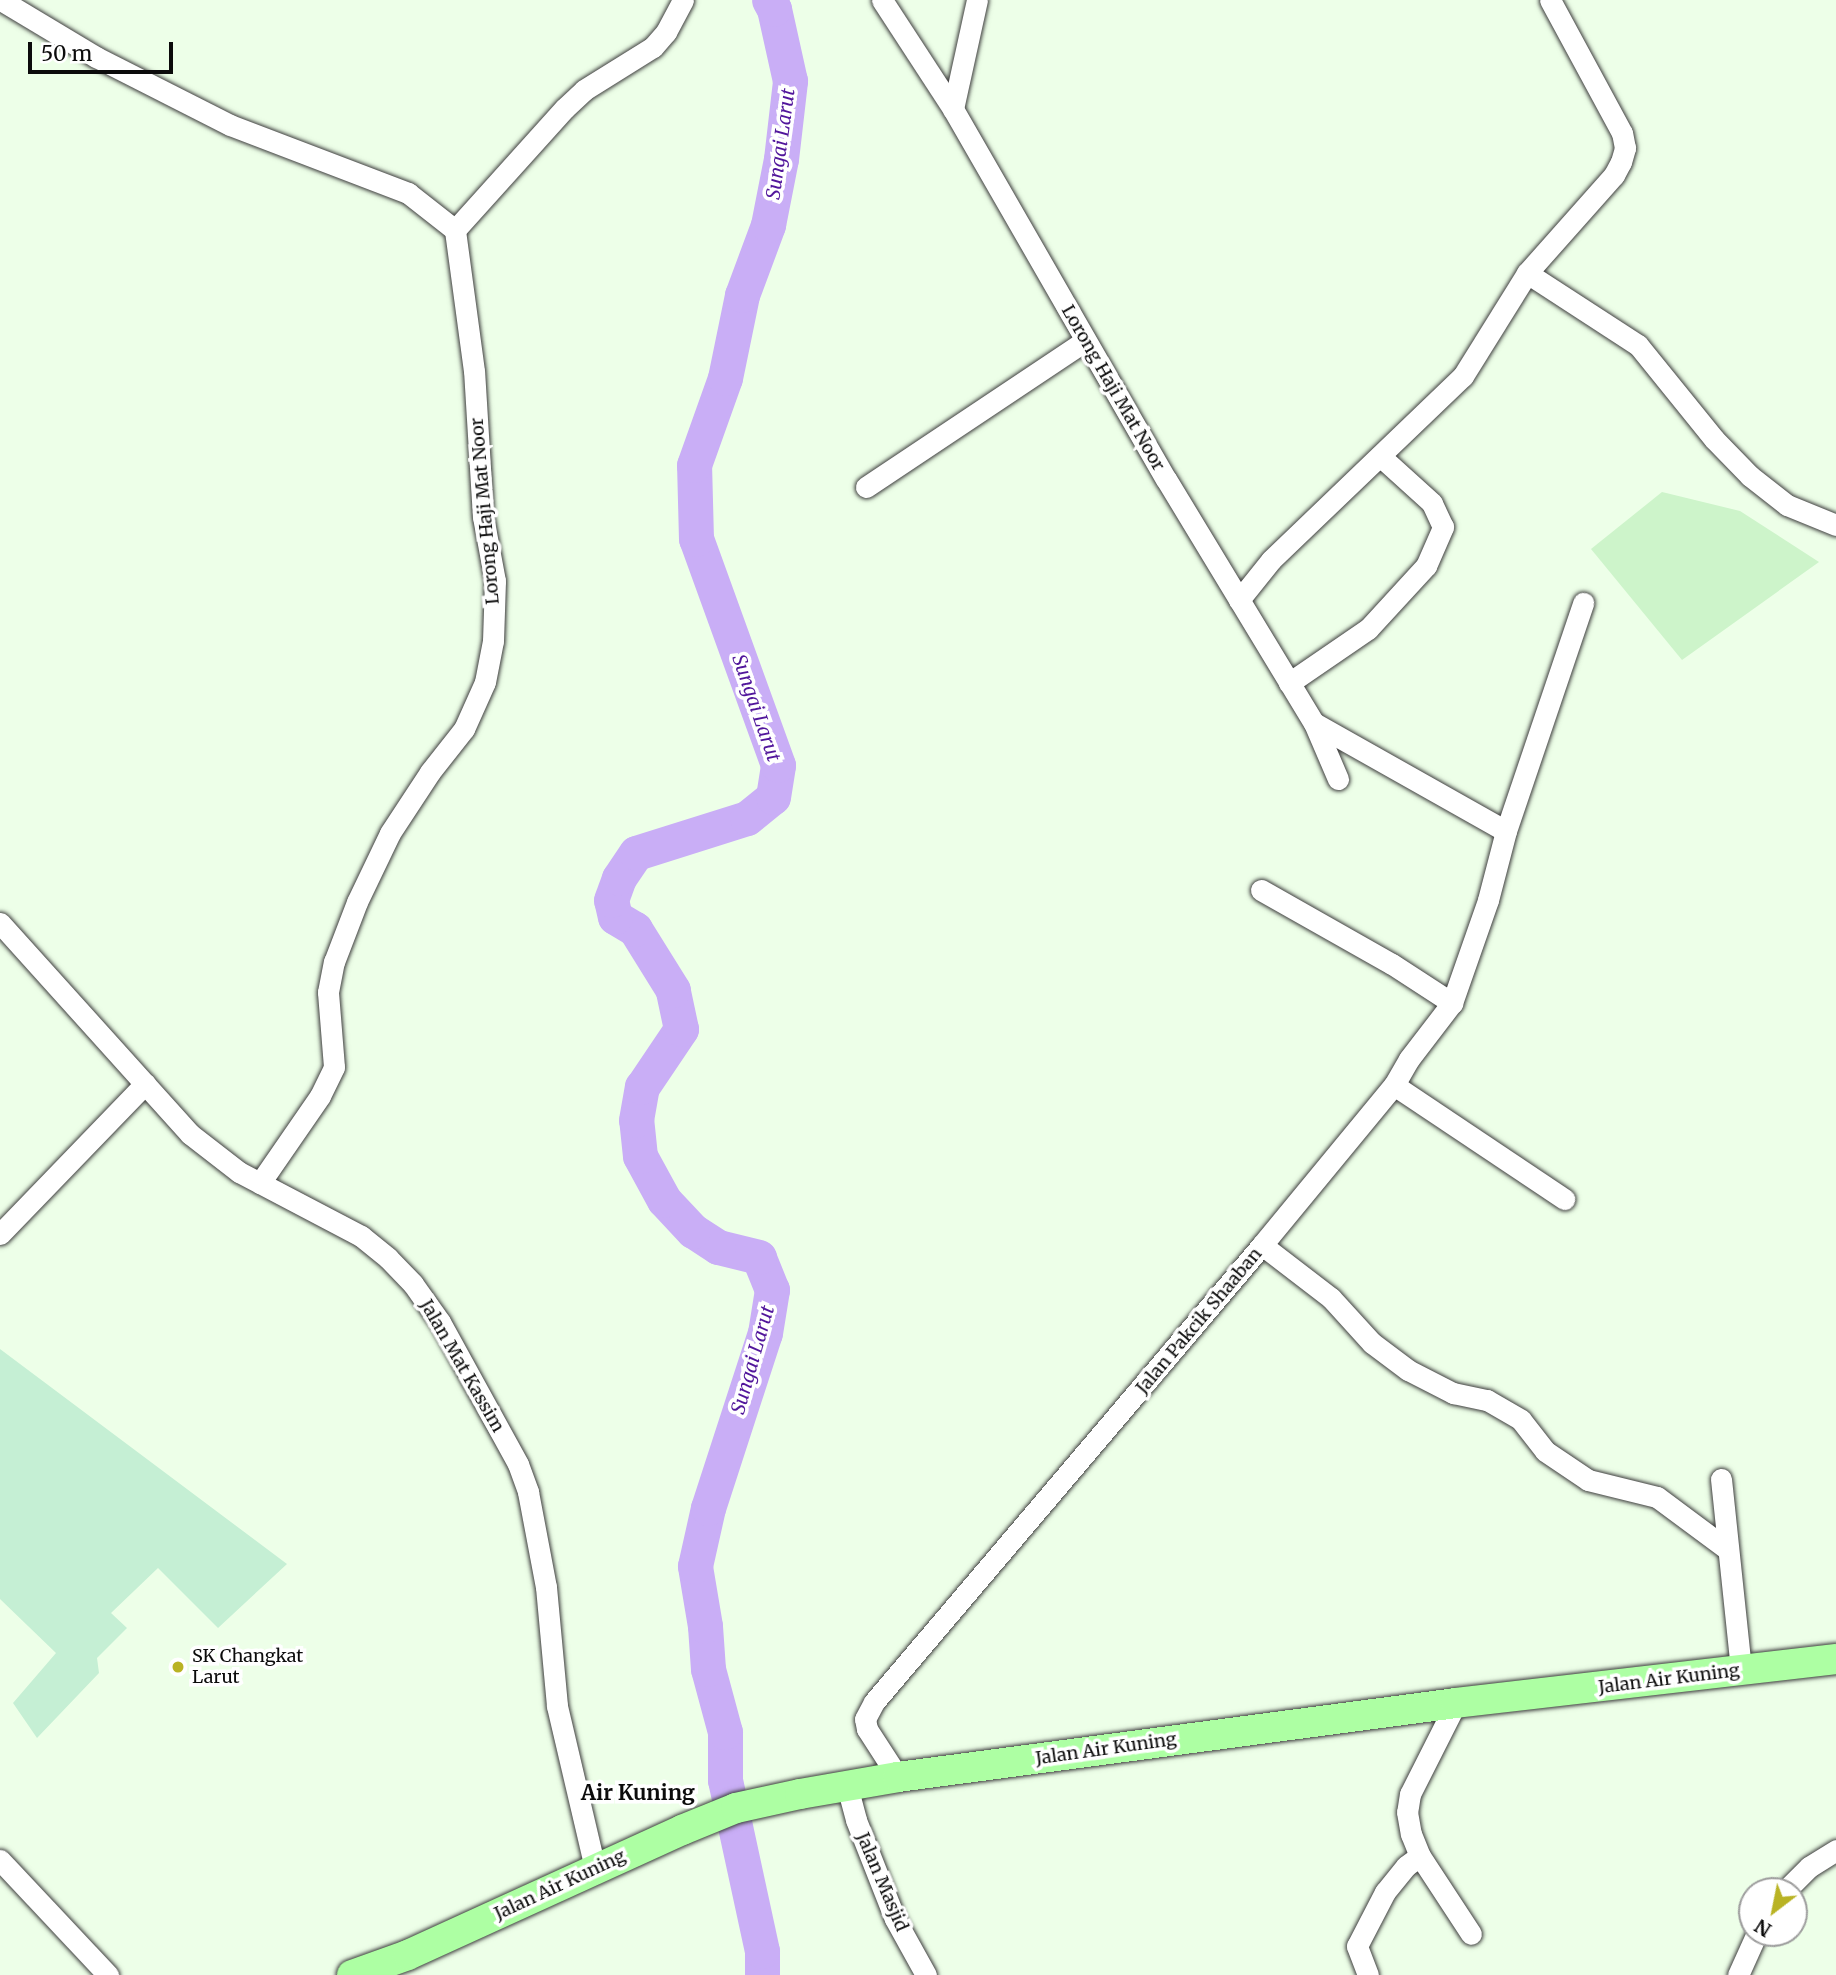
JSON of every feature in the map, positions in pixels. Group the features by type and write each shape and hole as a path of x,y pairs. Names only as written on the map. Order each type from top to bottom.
{"main road":[{"name":"Jalan Air Kuning","path":"352,1975 408,1955 595,1868 736,1808 898,1777 1456,1703 1836,1659"},
{"name":"Jalan Air Kuning","path":"379,1975 408,1955"}],"street":[{"path":"1,0 96,57 230,125 408,193 455,230 584,90 653,47 666,32 682,0"},
{"name":"Lorong Haji Mat Noor","path":"882,0 953,109 1085,341 1314,723 1338,779"},
{"path":"953,109 977,0"},
{"path":"1239,600 1271,560 1463,376 1527,274 1614,175 1625,148 1622,133 1550,0"},
{"name":"Lorong Haji Mat Noor","path":"260,1183 320,1096 334,1067 328,992 334,962 357,902 390,833 430,772 464,729 488,669 494,641 495,581 483,517 474,371 455,230"},
{"path":"1527,274 1638,345 1714,439 1750,476 1787,505 1836,525"},
{"path":"866,487 1085,341"},
{"path":"1289,683 1368,629 1426,566 1443,527 1432,503 1380,456"},
{"name":"Jalan Pakcik Shaaban","path":"898,1777 867,1729 865,1719 874,1702 1262,1245 1394,1085 1409,1059 1452,1003 1488,900 1506,831 1583,603"},
{"path":"1314,723 1506,831"},
{"path":"1261,890 1392,964 1452,1003"},
{"name":"Jalan Mat Kassim","path":"0,923 190,1134 239,1172 361,1236 388,1258 413,1284 440,1322 518,1464 536,1518 546,1587 557,1706 595,1868"},
{"path":"0,1234 145,1084"},
{"path":"1394,1085 1564,1199"},
{"path":"1262,1245 1331,1298 1372,1343 1408,1370 1453,1393 1487,1400 1521,1420 1545,1451 1588,1480 1657,1497 1727,1549"},
{"path":"1721,1479 1741,1670"},
{"path":"1456,1703 1410,1794 1407,1812 1411,1834 1420,1856 1471,1934"},
{"name":"Jalan Masjid","path":"847,1786 856,1820 895,1919 926,1975"},
{"path":"1799,1877 1809,1867 1836,1850"},
{"path":"1367,1975 1357,1946 1385,1892 1405,1866 1420,1856"},
{"path":"0,1860 108,1975"},
{"path":"1738,1975 1751,1947"}],"green space":[{"path":"1662,492 1740,511 1819,562 1682,660 1591,549"},
{"path":"0,1349 287,1564 218,1628 158,1568 111,1613 127,1628 97,1658 99,1673 37,1738 13,1703 56,1653 0,1599"}],"waterway":[{"name":"Sungai Larut","path":"762,1975 762,1951 725,1780 725,1732 708,1669 705,1626 695,1566 708,1508 765,1333 772,1290 759,1257 718,1247 693,1231 664,1200 640,1156 636,1120 642,1087 681,1029 673,990 635,929 615,917 611,900 619,878 636,853 747,818 773,797 778,765 696,539 694,465 725,378 742,295 768,225 781,159 790,81 774,9 769,0"}],"place":[{"name":"SK Changkat Larut","path":"178,1667"}],"district":[{"name":"Air Kuning","path":"638,1793"}]}
